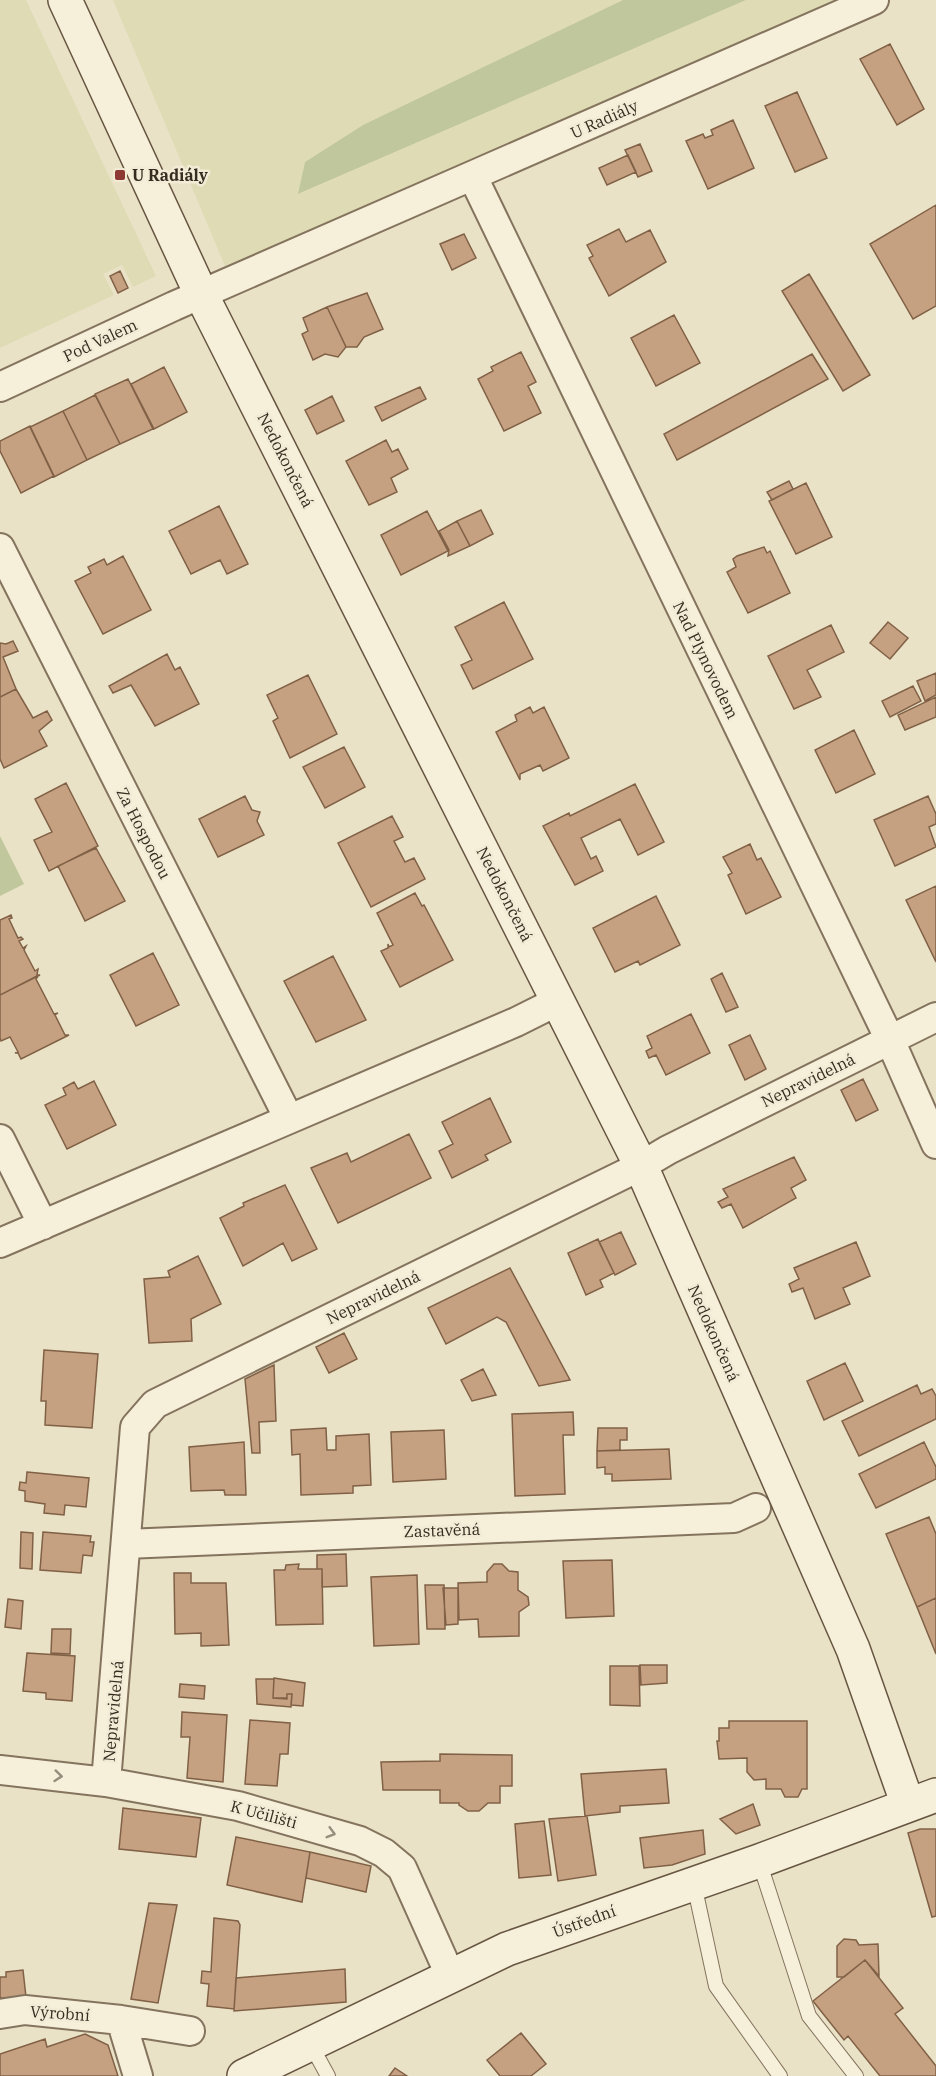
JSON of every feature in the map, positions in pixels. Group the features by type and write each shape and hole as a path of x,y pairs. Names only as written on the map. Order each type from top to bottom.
{"street":[{"name":"Nedokončená","path":"65,0 201,294 641,1166 853,1649 922,1800"},
{"name":"U Radiály","path":"201,294 874,0"},
{"name":"Nad Plynovodem","path":"473,177 890,1040 936,1144"},
{"name":"Pod Valem","path":"0,387 201,294"},
{"name":"Za Hospodou","path":"0,548 289,1119"},
{"path":"0,1243 516,1022 558,1001"},
{"name":"Nepravidelná","path":"106,1782 135,1427 155,1404 641,1166 668,1149 936,1017"},
{"path":"0,1139 43,1225"},
{"name":"Zastavěná","path":"126,1544 734,1518 756,1508"},
{"name":"K Učilišti","path":"0,1770 106,1782 238,1806 360,1841 384,1853 402,1868 450,1975"},
{"name":"Ústřední","path":"244,2076 507,1949 759,1862 922,1800"},
{"name":"Výrobní","path":"0,2014 25,2010 121,2020 190,2031"},
{"path":"121,2020 138,2076"}],"lane":[{"path":"759,1862 809,2016 856,2076"},
{"path":"694,1884 716,1986 780,2076"},
{"path":"311,2045 328,2076"}],"shaded area":[{"path":"0,0 26,0 156,276 133,287 122,265 103,274 114,295 0,348"},
{"path":"113,0 623,0 363,125 305,162 299,194 746,0 852,0 796,27 225,266"}],"green space":[{"path":"623,0 746,0 298,194 305,162 363,125"},
{"path":"0,836 24,884 0,896"}],"building":[{"path":"890,44 924,109 897,125 860,59"},
{"path":"797,92 827,158 795,172 765,106"},
{"path":"733,120 754,168 708,189 686,141 703,134 705,138 713,135 711,130"},
{"path":"640,144 652,171 638,177 625,150"},
{"path":"628,155 636,172 607,185 599,168"},
{"path":"936,205 936,306 913,319 870,244"},
{"path":"619,229 626,242 650,230 666,262 609,296 589,258 593,256 587,245"},
{"path":"464,234 476,258 452,270 440,244"},
{"path":"120,271 128,288 118,293 110,276"},
{"path":"809,274 870,375 843,391 782,291"},
{"path":"367,293 383,329 364,337 357,347 346,347 327,307"},
{"path":"327,307 346,347 338,357 325,354 313,360 302,334 308,331 303,318"},
{"path":"674,315 700,363 656,386 631,338"},
{"path":"521,352 536,382 528,386 541,413 504,431 478,379 493,371 491,367"},
{"path":"812,354 828,379 677,460 664,434"},
{"path":"164,367 187,412 154,429 131,384"},
{"path":"128,379 153,429 120,444 95,394"},
{"path":"420,387 426,399 382,421 375,407"},
{"path":"95,395 120,444 87,460 63,411"},
{"path":"332,396 344,421 317,434 305,410"},
{"path":"63,411 87,460 54,477 30,427"},
{"path":"30,426 54,476 21,493 0,451 0,441"},
{"path":"386,440 392,452 398,449 408,469 391,478 397,492 369,505 346,461"},
{"path":"789,481 793,489 772,500 767,492"},
{"path":"806,483 832,537 796,554 769,501"},
{"path":"219,506 248,564 227,574 220,560 191,574 169,531"},
{"path":"481,510 493,534 470,546 457,521"},
{"path":"427,511 448,551 401,575 381,535"},
{"path":"457,521 470,546 448,556 449,550 439,531"},
{"path":"764,547 767,553 770,551 790,593 748,613 727,572 736,567 733,559 737,556"},
{"path":"123,556 151,610 103,634 75,581 91,573 88,567 104,559 107,565"},
{"path":"504,602 533,659 473,689 461,665 472,660 455,627"},
{"path":"888,622 908,638 890,659 870,643"},
{"path":"831,625 844,652 807,670 821,697 794,709 768,656"},
{"path":"13,641 18,651 3,657 16,689 0,697 0,643 6,644"},
{"path":"167,654 175,670 180,667 199,704 155,726 131,685 113,693 109,686"},
{"path":"936,673 936,695 925,701 917,681"},
{"path":"308,675 337,734 290,758 273,721 278,718 267,695"},
{"path":"913,686 921,701 890,717 882,701"},
{"path":"16,689 33,718 47,711 52,720 39,731 47,746 4,768 0,759 0,697"},
{"path":"936,697 936,717 905,730 898,715"},
{"path":"530,707 533,713 544,707 569,758 543,771 540,765 520,774 520,780 496,732 517,721 515,715"},
{"path":"854,730 875,774 836,793 815,750"},
{"path":"344,747 365,787 325,808 303,767"},
{"path":"66,783 98,846 49,871 34,840 52,832 35,799"},
{"path":"635,784 664,842 638,855 620,819 581,838 591,859 596,856 603,871 575,885 543,826 569,813 570,816"},
{"path":"245,796 252,810 260,812 257,821 264,835 218,857 199,819"},
{"path":"928,796 936,814 936,824 929,827 936,847 895,866 874,820"},
{"path":"392,816 403,837 394,841 405,862 414,858 425,879 371,907 338,843"},
{"path":"750,844 757,860 761,858 781,897 746,914 728,875 732,873 723,857"},
{"path":"96,848 125,901 85,921 58,866"},
{"path":"936,886 936,962 906,900"},
{"path":"415,893 422,906 424,905 453,960 400,987 381,951 388,948 388,944 389,947 393,945 377,913"},
{"path":"656,896 680,945 640,965 638,961 615,972 593,928"},
{"path":"11,915 12,918 9,919 18,938 23,939 19,941 23,948 26,946 24,950 35,971 38,969 37,975 40,975 0,995 0,920"},
{"path":"153,953 179,1005 136,1026 110,975"},
{"path":"333,956 366,1020 316,1042 284,981"},
{"path":"722,973 738,1007 726,1012 711,979"},
{"path":"39,975 36,979 54,1014 58,1013 55,1015 65,1035 69,1035 21,1059 18,1053 15,1053 18,1052 10,1037 1,1041 0,1038 0,995"},
{"path":"691,1014 710,1053 666,1075 656,1055 649,1058 646,1051 652,1048 647,1036"},
{"path":"750,1035 766,1069 745,1080 729,1045"},
{"path":"863,1079 878,1110 856,1121 841,1090"},
{"path":"94,1081 116,1125 67,1149 45,1105 66,1095 63,1088 74,1082 78,1089"},
{"path":"490,1098 511,1142 485,1155 488,1160 452,1178 439,1151 453,1144 442,1122"},
{"path":"409,1134 431,1178 338,1223 311,1168 347,1153 351,1162"},
{"path":"794,1157 806,1180 791,1188 796,1198 743,1228 731,1204 722,1208 718,1202 728,1197 723,1189"},
{"path":"285,1185 317,1249 292,1261 283,1243 243,1266 220,1218 244,1206 243,1203"},
{"path":"621,1232 636,1264 615,1275 599,1242"},
{"path":"598,1239 614,1273 600,1280 603,1287 586,1295 568,1253"},
{"path":"856,1242 870,1276 843,1288 850,1304 815,1319 803,1288 792,1292 789,1284 799,1279 794,1268"},
{"path":"198,1256 221,1304 191,1319 192,1341 149,1343 144,1279 170,1277 168,1271"},
{"path":"510,1268 570,1380 539,1386 506,1322 497,1317 446,1344 428,1308"},
{"path":"344,1333 357,1359 329,1373 316,1347"},
{"path":"44,1350 98,1354 92,1428 45,1425 46,1401 41,1401"},
{"path":"845,1363 863,1401 824,1420 807,1381"},
{"path":"274,1365 276,1421 259,1422 260,1453 252,1453 245,1379"},
{"path":"483,1369 496,1395 472,1401 461,1380"},
{"path":"917,1385 921,1394 932,1389 936,1396 936,1419 859,1456 842,1421"},
{"path":"573,1412 574,1435 563,1435 565,1494 515,1496 512,1414"},
{"path":"326,1428 327,1450 336,1450 336,1436 369,1434 371,1485 353,1486 353,1493 301,1495 300,1454 292,1455 291,1430"},
{"path":"598,1428 627,1428 627,1440 620,1440 620,1450 597,1451"},
{"path":"444,1430 446,1479 393,1482 391,1432"},
{"path":"244,1442 246,1495 225,1495 224,1490 191,1491 189,1447"},
{"path":"924,1442 936,1467 936,1479 876,1508 859,1474"},
{"path":"669,1449 671,1479 612,1481 612,1474 605,1474 605,1467 597,1468 597,1451"},
{"path":"27,1472 89,1478 86,1507 65,1505 64,1515 44,1513 45,1504 25,1501 25,1491 19,1490 20,1482 26,1483"},
{"path":"929,1517 936,1534 936,1598 917,1607 886,1534"},
{"path":"21,1532 33,1533 32,1569 20,1568"},
{"path":"43,1532 91,1536 90,1542 94,1542 92,1556 83,1555 81,1573 40,1570"},
{"path":"346,1554 347,1586 322,1587 322,1569 317,1569 317,1555"},
{"path":"612,1560 614,1616 566,1618 563,1561"},
{"path":"299,1564 298,1569 322,1569 323,1624 276,1625 274,1570 285,1570 286,1565"},
{"path":"494,1564 502,1564 509,1571 518,1572 518,1590 528,1597 529,1605 519,1612 519,1636 479,1637 478,1619 459,1620 458,1583 487,1582 487,1572"},
{"path":"174,1573 191,1573 191,1583 226,1583 229,1645 201,1646 201,1633 175,1634"},
{"path":"417,1575 419,1644 374,1646 371,1577"},
{"path":"425,1585 444,1585 445,1629 427,1629"},
{"path":"443,1588 458,1588 458,1624 446,1625"},
{"path":"936,1598 936,1654 917,1607"},
{"path":"8,1599 23,1601 21,1629 5,1627"},
{"path":"52,1629 71,1629 70,1654 51,1653"},
{"path":"27,1653 75,1656 72,1701 46,1699 46,1693 23,1691"},
{"path":"640,1665 667,1665 667,1683 641,1685"},
{"path":"610,1666 639,1666 640,1706 610,1705"},
{"path":"274,1678 305,1683 303,1706 291,1705 292,1694 287,1694 287,1698 273,1698"},
{"path":"256,1679 274,1679 273,1698 287,1699 287,1694 292,1694 291,1707 257,1704"},
{"path":"180,1684 205,1686 204,1699 179,1697"},
{"path":"182,1712 227,1715 223,1782 187,1778 190,1737 181,1737"},
{"path":"250,1720 290,1723 288,1754 280,1754 277,1786 245,1784"},
{"path":"729,1721 807,1721 807,1789 802,1789 798,1797 785,1797 781,1789 766,1789 766,1779 754,1780 747,1772 747,1758 719,1759 717,1741 719,1741 719,1728 729,1728"},
{"path":"440,1754 512,1755 512,1786 500,1786 500,1803 488,1803 479,1811 468,1811 459,1803 440,1803 440,1790 383,1790 381,1762 440,1761"},
{"path":"666,1769 669,1803 620,1806 620,1812 585,1816 581,1774"},
{"path":"753,1804 760,1825 736,1834 720,1819"},
{"path":"123,1808 201,1818 196,1857 119,1849"},
{"path":"587,1816 596,1875 558,1881 549,1819"},
{"path":"544,1821 551,1875 519,1878 515,1824"},
{"path":"920,1829 936,1829 936,1916 932,1917 908,1833"},
{"path":"703,1830 705,1854 672,1865 644,1868 640,1838"},
{"path":"236,1837 310,1852 302,1902 227,1885"},
{"path":"310,1852 371,1866 366,1892 306,1878"},
{"path":"149,1903 177,1905 158,2003 131,1999"},
{"path":"214,1918 238,1921 240,1925 234,2009 207,2006 209,1984 201,1983 202,1971 211,1972"},
{"path":"844,1939 856,1940 859,1945 878,1944 879,1976 865,1960 844,1977 837,1977 837,1946"},
{"path":"865,1960 903,2008 895,2014 936,2066 936,2076 880,2076 848,2036 844,2040 813,2001"},
{"path":"345,1969 346,2002 234,2011 236,1978"},
{"path":"23,1970 26,1997 0,1998 0,1977 6,1977 6,1972"},
{"path":"521,2033 546,2064 531,2076 500,2076 487,2060"},
{"path":"85,2034 108,2045 118,2076 0,2076 0,2054 45,2039 47,2047"},
{"path":"395,2068 407,2076 389,2076"}],"place":[{"name":"U Radiály","path":"120,175"}]}
